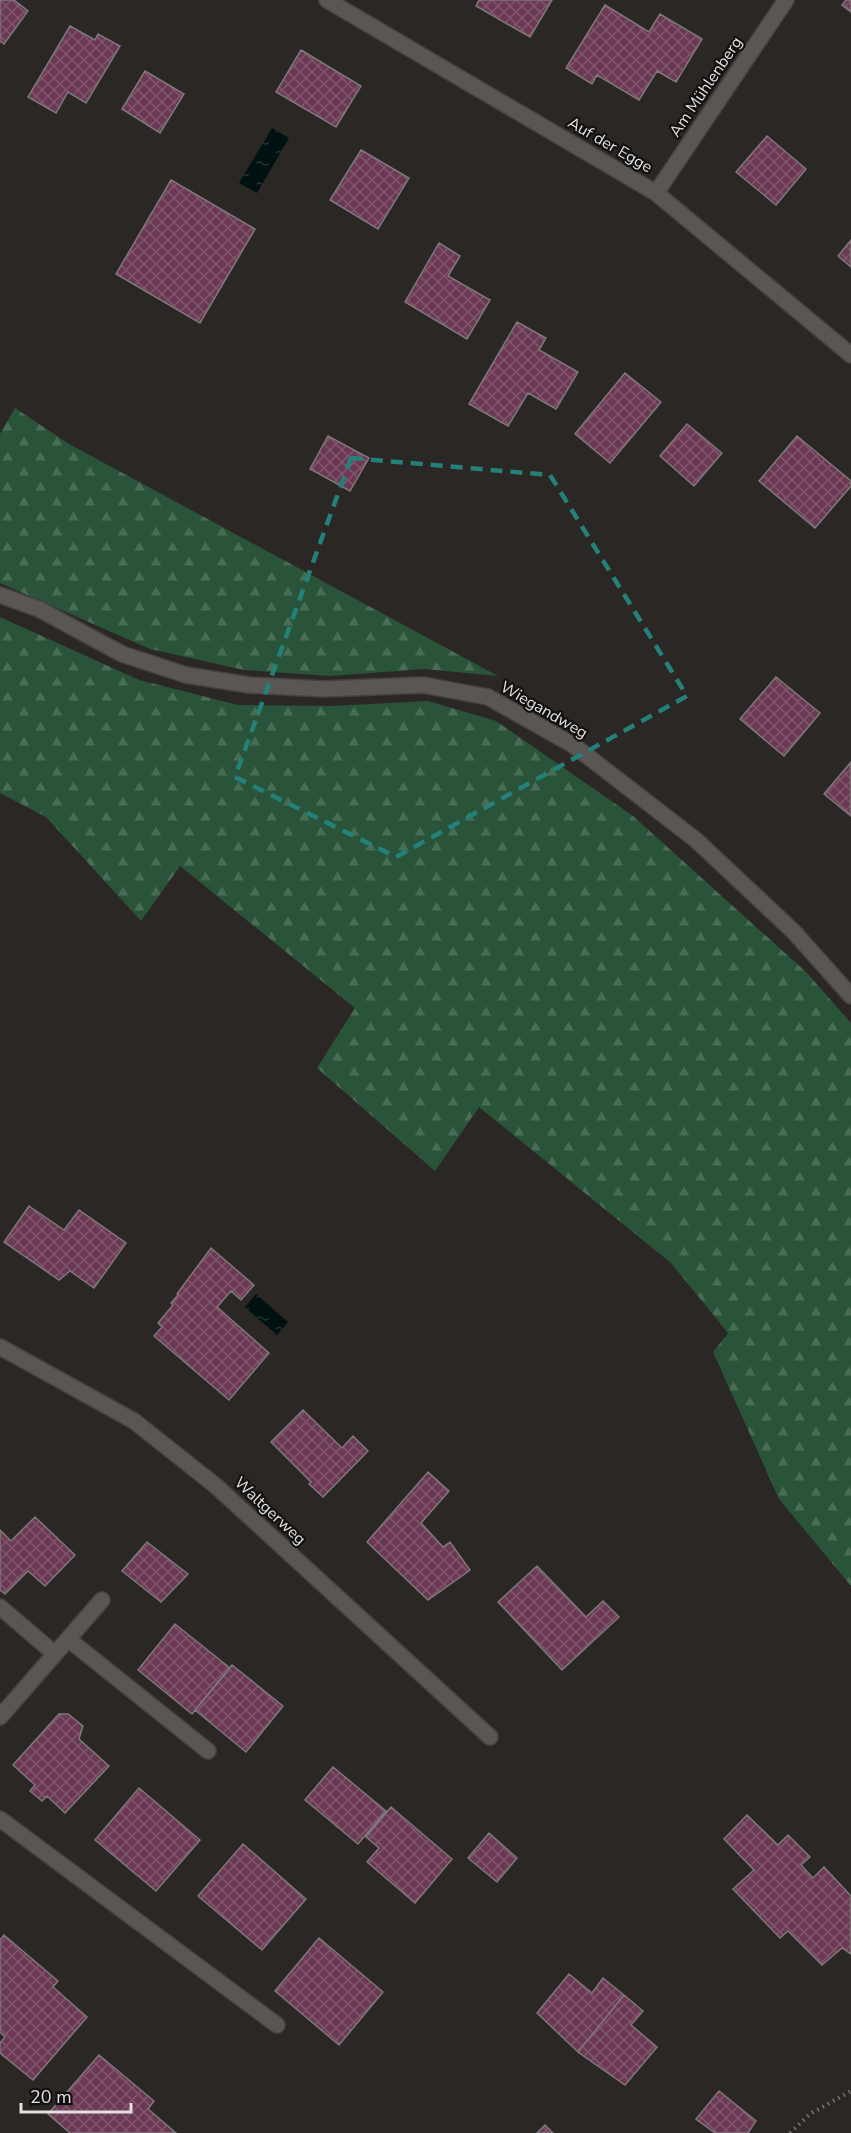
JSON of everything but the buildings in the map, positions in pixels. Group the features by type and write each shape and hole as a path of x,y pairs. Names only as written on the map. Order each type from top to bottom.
{"street":[{"name":"Auf der Egge","path":"327,0 656,193 851,355"},
{"name":"Am Mühlenberg","path":"656,193 786,0"},
{"name":"Wiegandweg","path":"0,595 39,609 122,654 186,675 249,685 314,689 423,685 488,697 573,745 696,840 794,932 851,996"},
{"name":"Waltgerweg","path":"0,1347 134,1421 216,1486 490,1737"},
{"path":"0,1716 102,1600"},
{"path":"0,1607 55,1654"},
{"path":"68,1639 208,1751"},
{"path":"0,1819 277,2025"}],"path":[{"path":"790,2133 810,2114 851,2091"}],"highlighted area":[{"path":"351,458 550,475 687,696 396,857 235,777"}],"green space":[{"path":"15,408 69,444 498,676 424,669 330,676 244,670 150,649 0,583 0,434"},
{"path":"0,617 139,680 238,705 333,706 428,701 496,721 633,816 806,972 851,1023 851,1586 779,1499 713,1352 728,1333 671,1263 479,1107 435,1171 317,1068 355,1008 180,866 141,921 46,817 0,793"}],"water":[{"path":"272,128 289,138 257,193 239,183"},
{"path":"256,1294 288,1322 277,1335 245,1307"}]}
